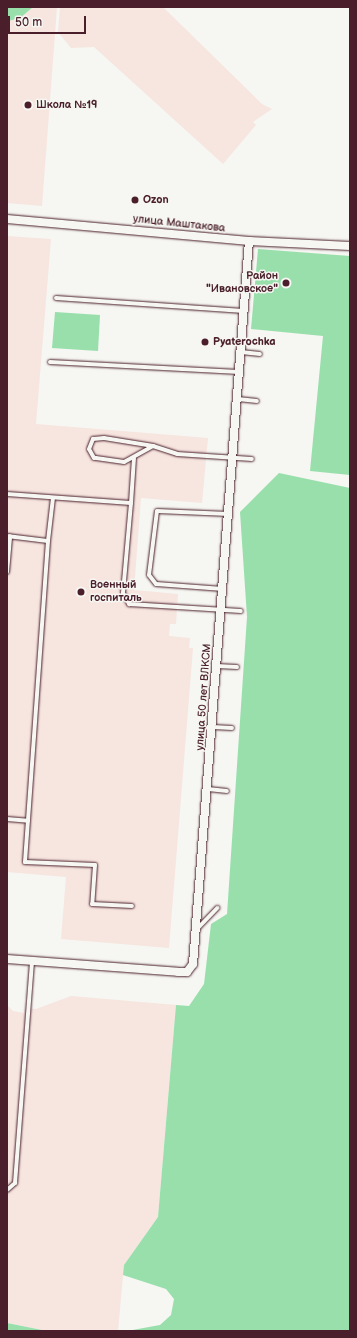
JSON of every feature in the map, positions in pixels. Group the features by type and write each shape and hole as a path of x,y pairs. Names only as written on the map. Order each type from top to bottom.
{"street":[{"name":"улица Маштакова","path":"7,219 249,242 350,246"},
{"name":"улица 50 лет ВЛКСМ","path":"7,959 188,972 193,964 198,928 249,242"}],"lane":[{"path":"56,298 244,312"},
{"path":"241,352 260,354"},
{"path":"50,362 240,372"},
{"path":"238,399 256,401"},
{"path":"153,446 134,458 124,462 94,458 89,449 93,439 104,438 153,446 177,454 252,459"},
{"path":"134,458 123,593 128,604 241,611"},
{"path":"7,494 131,503"},
{"path":"53,498 48,541 25,862 95,865 92,904 132,906"},
{"path":"223,589 156,584 149,575 157,510 229,514"},
{"path":"7,572 9,536 48,541"},
{"path":"218,666 237,667"},
{"path":"213,727 232,728"},
{"path":"208,789 227,791"},
{"path":"7,818 28,821"},
{"path":"198,928 218,908"},
{"path":"7,1190 16,1182 32,961"}],"shaded area":[{"name":"Школа №19","path":"7,7 57,7 42,206 7,203"},
{"path":"60,7 163,7 262,104 272,109 253,122 256,125 223,164 94,47 71,48 58,32"},
{"name":"Военный госпиталь","path":"7,236 51,239 36,424 208,438 202,503 141,498 134,590 178,594 176,624 170,624 169,636 190,638 189,648 193,648 169,948 61,939 66,877 7,872"},
{"path":"71,996 176,1005 158,1217 124,1265 118,1331 47,1331 7,1323 7,1005 13,1011 24,1013 25,1008 36,1009"}],"green space":[{"path":"7,7 33,7 20,18 8,21"},
{"path":"258,249 350,256 350,475 310,471 323,336 251,329"},
{"path":"55,312 100,315 98,351 52,348"},
{"path":"279,473 350,488 350,1331 127,1331 160,1325 171,1315 174,1299 166,1289 123,1275 124,1265 158,1217 176,1005 189,1006 204,984 211,924 227,914 247,617 240,512"},
{"path":"7,1323 47,1331 7,1331"}],"place":[{"name":"Школа №19","path":"28,105"},
{"name":"Ozon","path":"135,200"},
{"name":"Район \"Ивановское\"","path":"286,283"},
{"name":"Pyaterochka","path":"205,342"},
{"name":"Военный госпиталь","path":"81,592"}]}
